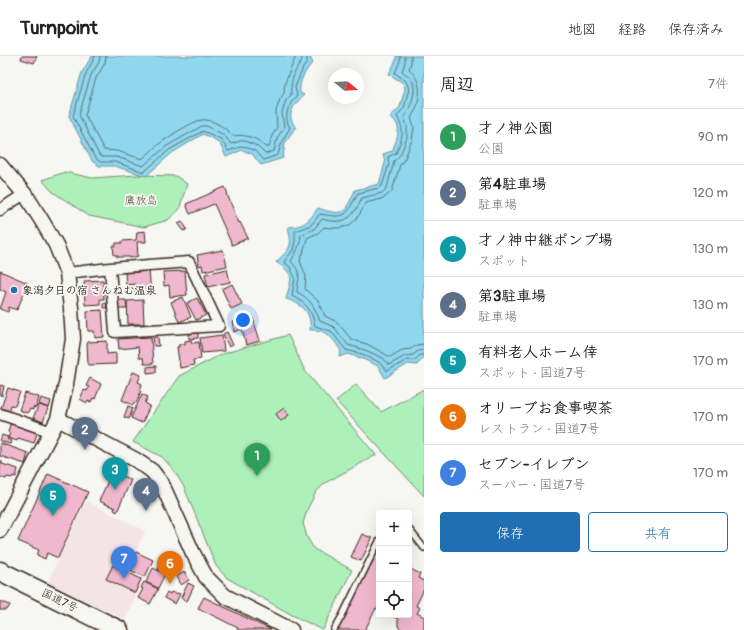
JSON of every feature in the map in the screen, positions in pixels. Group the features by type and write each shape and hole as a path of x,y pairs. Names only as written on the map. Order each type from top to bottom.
{"highway":[{"name":"国道7号","path":"0,571 119,630"}],"street":[{"path":"0,165 24,194 56,245 67,273 73,339 66,384 58,419 0,530"},
{"path":"0,210 24,194"},
{"path":"67,273 110,268 189,262 219,326 115,332 110,268"},
{"path":"0,414 52,432"},
{"path":"58,419 136,460 152,472 162,484 193,553 206,576 225,596 291,630"}],"lane":[{"path":"412,533 424,548"},
{"path":"334,630 377,546"}],"shaded area":[{"path":"86,501 145,531 126,570 144,579 125,619 47,583"}],"green space":[{"name":"鷹放島","path":"65,172 92,178 137,175 176,176 187,184 179,210 168,220 144,227 89,216 53,192 42,180"},
{"path":"288,335 305,371 376,455 325,483 316,492 303,523 307,537 314,549 352,570 323,630 292,615 227,578 216,566 184,487 173,469 162,457 133,442 179,376 222,354"},
{"path":"356,384 381,412 424,389 424,496 336,401"}],"water":[{"path":"92,56 311,56 311,60 313,62 301,80 300,93 304,95 292,110 291,118 296,127 285,142 283,158 261,165 252,154 242,150 226,157 219,142 203,134 172,153 146,176 114,166 99,166 92,161 69,116 82,72"},
{"path":"396,56 424,56 424,357 417,365 408,364 385,378 378,366 361,358 348,354 340,357 341,351 329,335 321,331 310,330 308,314 305,310 297,303 286,299 290,281 289,274 287,270 276,262 289,247 290,239 288,227 298,226 306,222 318,208 333,212 342,211 349,204 355,190 379,184 385,163 383,154 392,151 398,132 397,124 390,117 400,107 405,89 403,83 389,74 396,60"}],"building":[{"path":"22,56 37,56 34,63 21,59"},
{"path":"225,187 239,223 240,222 248,238 232,245 214,204 190,214 186,204"},
{"path":"182,221 187,229 184,231 178,223"},
{"path":"145,231 146,242 137,242 138,256 130,258 117,257 117,255 114,255 113,246 116,246 116,243 136,240 137,232"},
{"path":"223,250 227,266 203,271 202,265 199,266 197,255"},
{"path":"227,269 230,282 208,287 205,274"},
{"name":"象潟夕日の宿 さんねむ温泉","path":"0,271 28,283 17,310 9,307 8,312 0,309 6,292 0,289"},
{"path":"149,271 151,292 135,293 135,284 126,285 125,273"},
{"path":"185,271 187,295 170,297 169,285 164,286 163,272"},
{"path":"103,280 104,299 100,299 100,304 85,305 84,281"},
{"path":"232,284 242,304 231,309 222,289"},
{"path":"183,297 191,317 179,322 171,302"},
{"path":"197,298 206,315 196,320 187,303"},
{"path":"118,300 126,300 127,309 118,309"},
{"path":"143,300 144,324 128,324 127,301"},
{"path":"103,303 106,303 107,308 103,308"},
{"path":"102,310 104,337 95,338 94,331 88,331 87,311"},
{"path":"252,315 260,341 246,345 242,329 234,332 232,322"},
{"path":"227,332 233,345 229,347 223,334"},
{"path":"198,333 198,338 189,339 189,334"},
{"path":"222,335 224,351 202,353 200,338"},
{"path":"151,337 153,364 144,364 143,358 139,358 138,347 119,349 118,339"},
{"path":"153,337 158,337 159,346 154,346"},
{"path":"191,340 192,343 199,342 201,359 193,360 194,365 180,368 177,347 179,347 179,344 185,344 185,341"},
{"path":"107,341 107,354 116,353 116,364 88,365 87,342"},
{"path":"156,366 156,372 147,373 147,367"},
{"path":"133,372 141,375 138,382 142,384 136,403 134,402 133,405 122,400"},
{"path":"90,378 101,384 95,399 93,398 91,402 88,401 87,403 80,399 84,390 87,391 89,387 86,386"},
{"path":"0,385 4,386 2,396 0,395"},
{"path":"8,388 20,392 15,406 11,405 9,411 1,408"},
{"path":"25,393 39,397 36,408 33,407 33,410 30,409 27,413 19,410"},
{"path":"142,394 148,397 145,403 150,406 142,423 131,418"},
{"path":"41,398 51,401 49,408 39,404"},
{"path":"39,405 48,408 43,422 33,418"},
{"path":"128,406 133,408 129,419 124,417"},
{"path":"284,408 289,415 281,421 276,414"},
{"path":"11,421 38,430 34,443 18,438 17,441 8,438"},
{"path":"2,435 8,437 7,439 11,441 10,444 0,441"},
{"path":"0,443 28,453 25,464 0,456"},
{"path":"0,461 2,461 2,464 18,469 16,477 7,477 6,479 0,477"},
{"path":"110,470 131,480 117,512 114,510 115,508 99,501 111,474 109,473"},
{"path":"48,474 88,492 58,558 47,553 45,559 37,555 39,550 18,541"},
{"path":"362,534 372,538 361,561 351,557"},
{"path":"136,552 153,560 145,577 128,569"},
{"path":"376,554 376,608 365,630 338,630"},
{"path":"163,558 171,561 169,566 173,568 170,575 158,569"},
{"path":"113,565 141,579 135,593 106,579"},
{"path":"153,568 165,574 158,588 146,582"},
{"path":"412,570 420,574 418,578 424,581 424,589 416,606 420,608 417,613 424,617 424,630 401,630 398,626 398,619 396,618 412,618"},
{"path":"185,572 189,580 181,585 177,576"},
{"path":"144,582 158,589 150,604 138,598 143,589 141,588"},
{"path":"188,583 194,586 187,601 181,598"},
{"path":"167,592 170,594 171,592 180,594 175,604 164,598"},
{"path":"204,597 271,630 237,630 238,628 198,608"},
{"path":"0,601 10,605 7,610 0,610"}],"place":[{"name":"象潟夕日の宿 さんねむ温泉","path":"14,290"},
{"name":"第4駐車場","path":"85,450"},
{"name":"才ノ神公園","path":"257,476"},
{"name":"才ノ神中継ポンプ場","path":"115,490"},
{"name":"第3駐車場","path":"146,511"},
{"name":"有料老人ホーム倖","path":"53,516"},
{"name":"セブン-イレブン","path":"124,579"},
{"name":"オリーブお食事喫茶","path":"170,584"}]}
